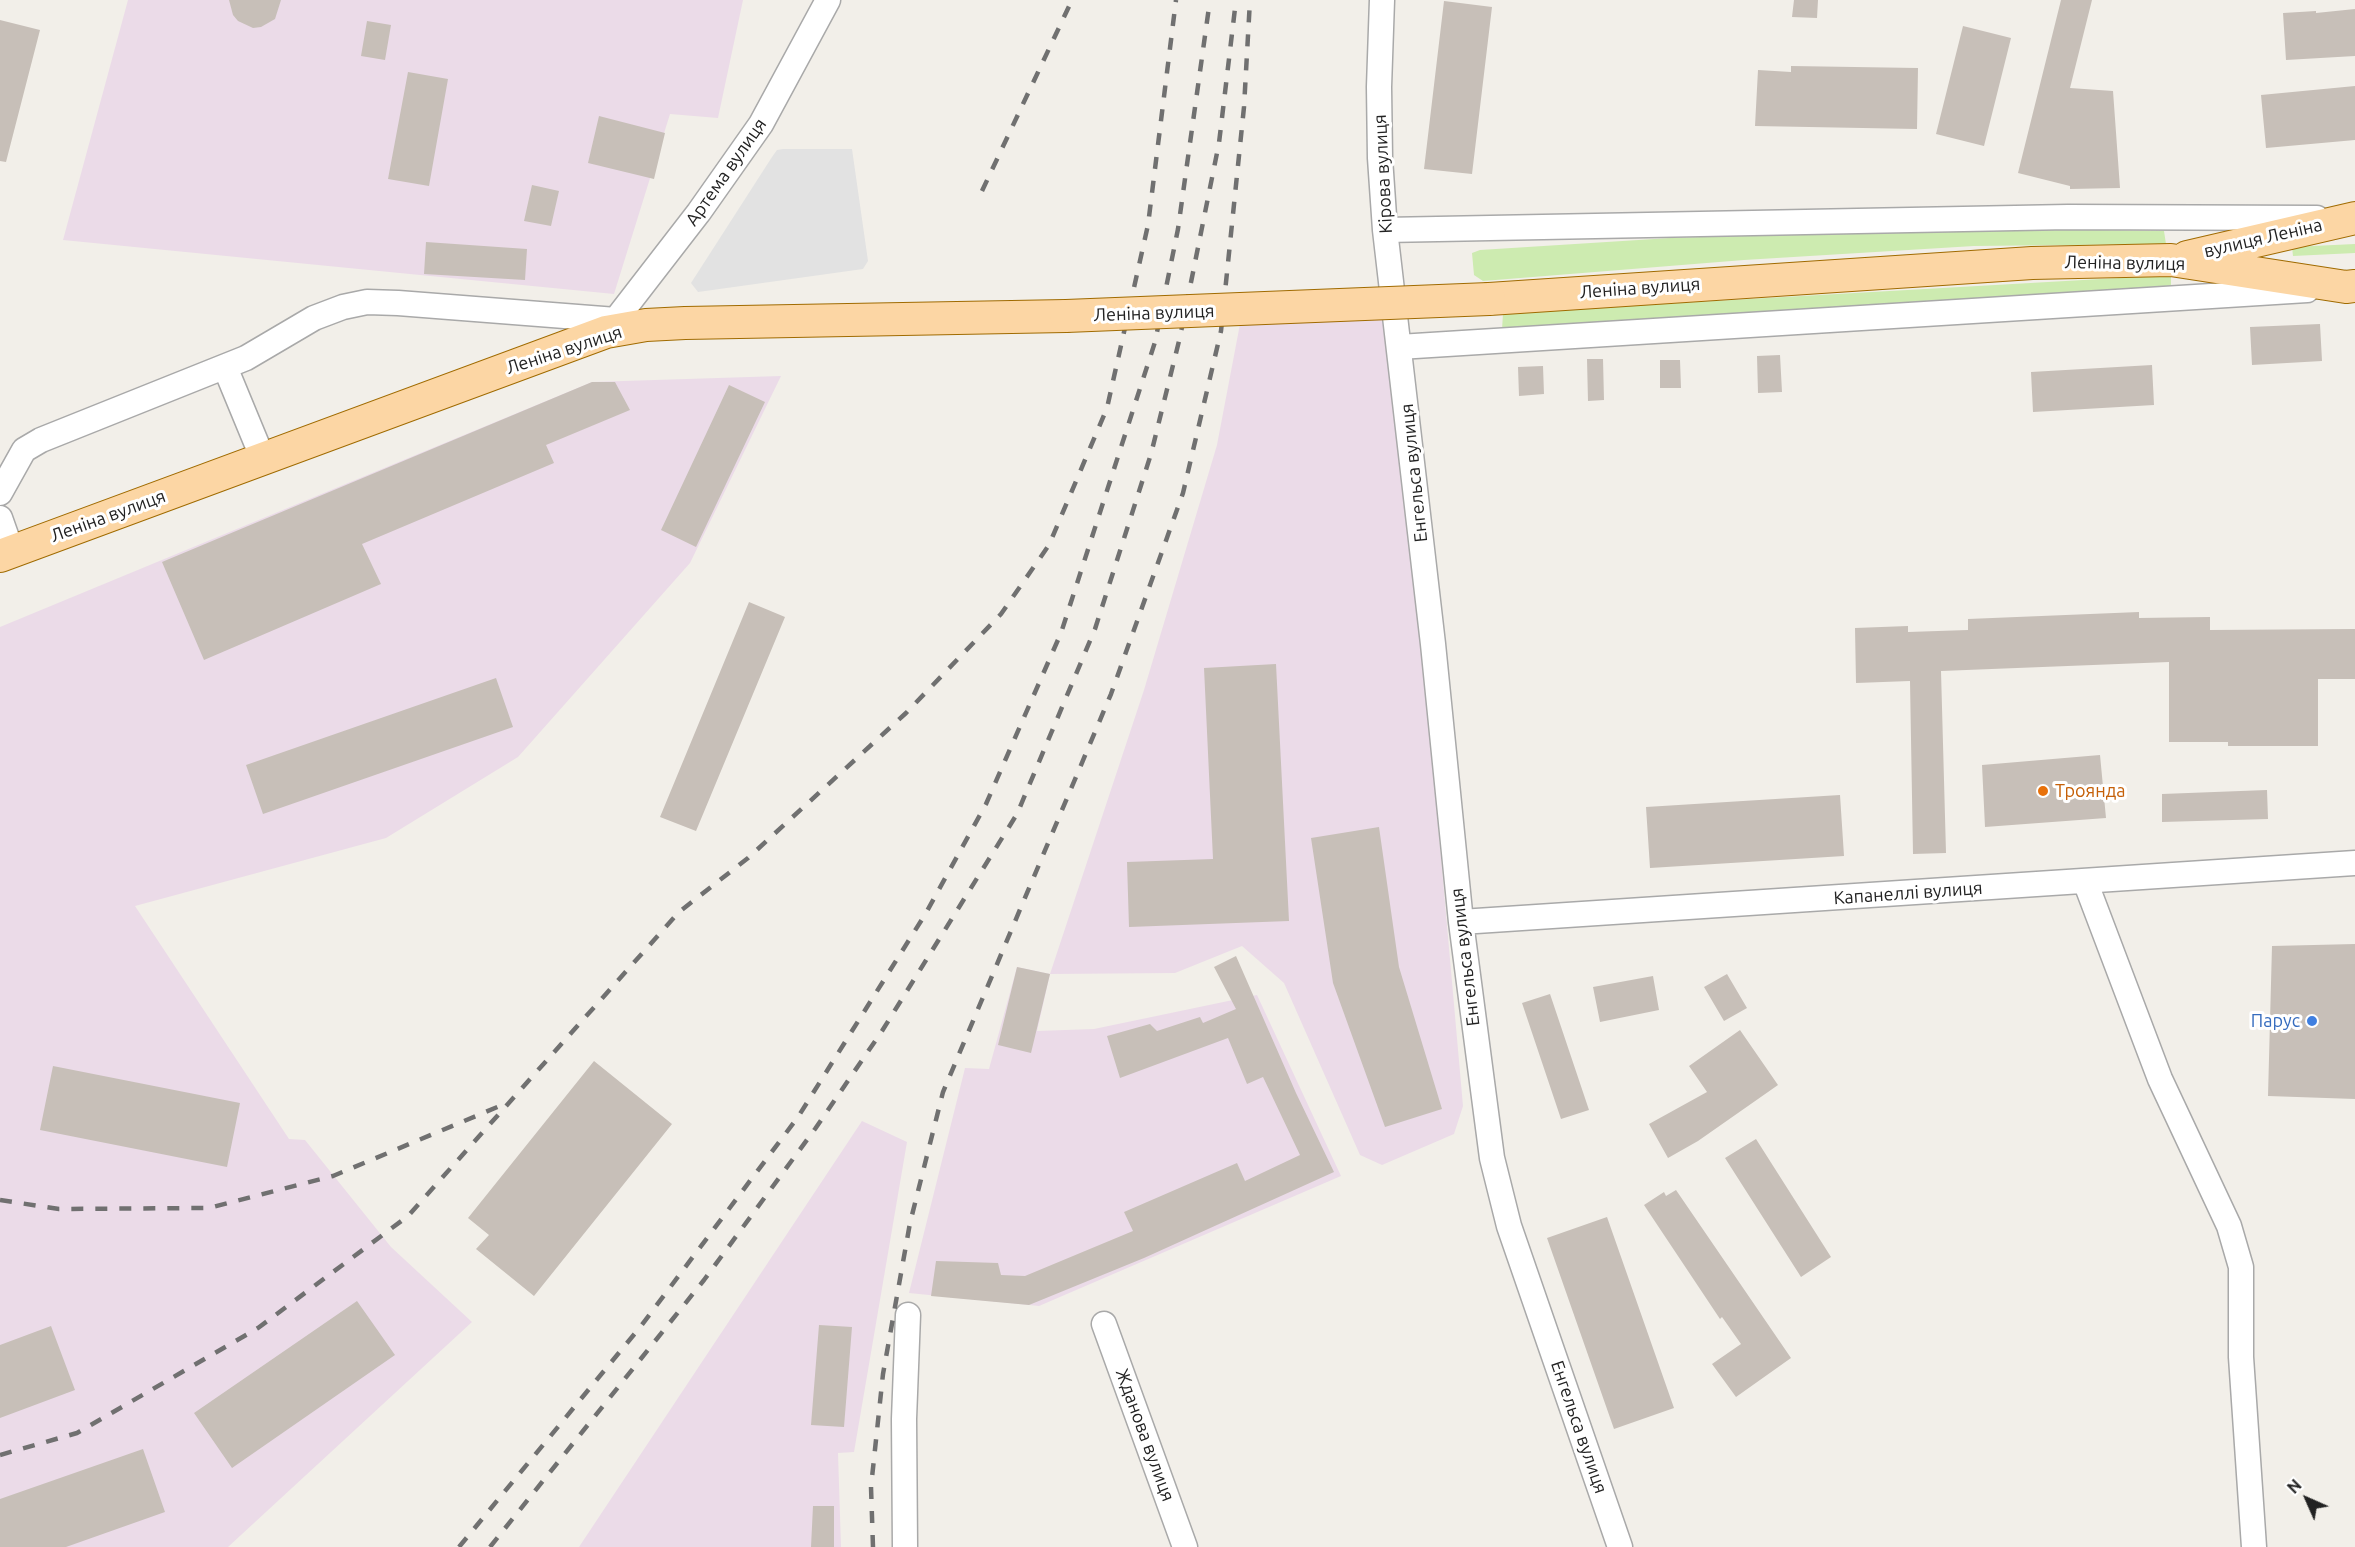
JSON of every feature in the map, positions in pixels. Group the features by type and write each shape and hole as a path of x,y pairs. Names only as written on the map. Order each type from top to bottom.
{"main road":[{"name":"вулиця Леніна","path":"2171,260 2351,218"},
{"name":"Леніна вулиця","path":"6,554 611,326 685,322 1066,316 1489,299 2032,263 2171,260 2350,287"}],"street":[{"name":"Артема вулиця","path":"611,326 699,212 761,124 828,0"},
{"name":"Кірова вулиця","path":"1382,0 1380,158 1385,230 1399,347"},
{"path":"1385,230 2068,218 2351,218"},
{"name":"Леніна вулиця","path":"1399,347 2350,287"},
{"path":"0,493 24,450 40,440 246,358 314,318 344,307 367,302 399,303 611,326"},
{"name":"Енгельса вулиця","path":"1399,347 1433,644 1461,922 1492,1158 1513,1237 1620,1547"},
{"path":"225,367 263,459"},
{"path":"0,518 6,554"},
{"name":"Капанеллі вулиця","path":"1461,922 2355,863"},
{"path":"2085,881 2160,1079 2229,1226 2241,1268 2241,1357 2254,1547"},
{"path":"905,1547 904,1419 908,1315"},
{"name":"Жданова вулиця","path":"1104,1324 1185,1547"}],"shaded area":[{"path":"128,0 743,0 718,118 670,114 614,294 63,240"},
{"path":"852,149 868,261 863,269 698,292 691,283 772,157 777,150"},
{"path":"1387,318 1414,553 1463,1106 1454,1134 1382,1165 1360,1155 1284,983 1242,946 1175,973 1050,974 1144,690 1217,445 1240,324"},
{"path":"781,376 690,563 518,757 386,838 135,906 289,1139 305,1140 391,1247 472,1322 228,1547 0,1547 0,627 592,382"},
{"path":"1017,967 1050,974 1037,1031 1094,1029 1257,995 1341,1176 1039,1306 909,1293 965,1068 989,1069"},
{"path":"862,1121 907,1142 854,1452 838,1453 841,1547 579,1547"}],"green space":[{"path":"1972,228 2164,231 2166,244 1974,246 1744,260 1483,281 1474,275 1472,253 1480,250 1670,238"},
{"path":"2355,244 2355,253 2293,256 2292,247"},
{"path":"2171,275 2171,289 1502,330 1503,313"}],"building":[{"path":"229,0 281,0 275,19 261,27 253,28 238,21 233,15"},
{"path":"1794,0 1818,0 1817,18 1792,17"},
{"path":"2061,0 2092,0 2070,88 2113,91 2120,188 2070,189 2070,186 2018,173"},
{"path":"1444,1 1492,7 1472,174 1424,169"},
{"path":"2355,9 2355,56 2286,60 2283,13 2316,11 2316,13"},
{"path":"0,20 40,30 6,162 0,161"},
{"path":"367,21 391,25 385,60 361,56"},
{"path":"1963,26 2011,38 1984,146 1936,134"},
{"path":"1791,66 1918,68 1917,129 1755,126 1758,70 1791,72"},
{"path":"408,72 448,79 429,186 388,179"},
{"path":"2355,86 2355,140 2266,148 2261,95"},
{"path":"599,116 665,133 654,179 588,163"},
{"path":"532,185 559,191 551,226 524,221"},
{"path":"426,242 527,249 525,280 424,274"},
{"path":"2320,324 2322,361 2252,365 2250,327"},
{"path":"1780,355 1782,392 1758,393 1757,356"},
{"path":"1587,359 1603,359 1604,400 1588,401"},
{"path":"1660,360 1680,360 1681,388 1660,388"},
{"path":"2152,365 2154,405 2033,412 2031,372"},
{"path":"1543,366 1544,394 1519,396 1518,367"},
{"path":"592,382 615,382 630,410 546,445 554,463 362,544 381,584 204,660 162,562"},
{"path":"729,385 765,402 696,547 661,530"},
{"path":"749,602 785,617 696,831 660,817"},
{"path":"2139,612 2139,618 2210,617 2210,630 2355,629 2355,679 2318,679 2318,746 2228,746 2228,742 2169,742 2169,662 1941,671 1946,853 1913,854 1910,681 1856,683 1855,628 1908,626 1908,632 1968,630 1968,619"},
{"path":"1276,664 1289,921 1129,927 1127,862 1213,859 1204,668"},
{"path":"496,678 513,727 263,814 246,765"},
{"name":"Троянда","path":"2100,755 2106,818 1985,827 1982,765"},
{"path":"2267,790 2268,819 2162,822 2162,794"},
{"path":"1840,795 1844,856 1650,868 1646,807"},
{"path":"1379,827 1399,967 1442,1109 1385,1127 1333,983 1311,838"},
{"name":"Парус","path":"2355,944 2355,1099 2268,1096 2272,946"},
{"path":"1236,956 1296,1093 1334,1172 1144,1258 1029,1305 931,1296 936,1261 998,1263 1001,1275 1025,1276 1133,1231 1124,1212 1237,1163 1245,1181 1300,1155 1263,1077 1247,1084 1228,1038 1120,1078 1107,1036 1150,1024 1157,1031 1200,1017 1203,1023 1236,1009 1214,967"},
{"path":"1017,967 1050,974 1031,1053 998,1045"},
{"path":"1727,974 1747,1008 1724,1021 1704,987"},
{"path":"1653,976 1659,1010 1600,1022 1593,987"},
{"path":"1550,994 1589,1110 1561,1119 1522,1003"},
{"path":"1740,1030 1778,1085 1698,1141 1668,1158 1649,1124 1707,1092 1689,1066"},
{"path":"594,1061 672,1124 534,1296 476,1249 489,1235 468,1218"},
{"path":"53,1066 240,1103 227,1167 40,1130"},
{"path":"1756,1139 1831,1257 1801,1277 1725,1158"},
{"path":"1676,1190 1791,1358 1736,1397 1712,1364 1741,1344 1722,1317 1720,1319 1644,1205 1664,1192 1666,1196"},
{"path":"1607,1217 1674,1408 1614,1429 1547,1238"},
{"path":"357,1301 395,1355 232,1468 194,1413"},
{"path":"819,1325 852,1327 844,1427 811,1425"},
{"path":"51,1326 75,1390 0,1418 0,1345"},
{"path":"143,1449 165,1512 66,1547 0,1547 0,1499"},
{"path":"813,1506 834,1506 834,1547 811,1547"}],"railway":[{"path":"982,191 1072,0"},
{"path":"0,1455 77,1433 258,1328 408,1216 679,912 748,858 906,713 1001,614 1049,545 1107,408 1148,225 1176,0"},
{"path":"459,1547 641,1326 798,1117 926,913 986,804 1061,633 1155,342 1178,229 1210,0"},
{"path":"490,1547 704,1280 815,1129 882,1031 1017,814 1095,629 1151,454 1180,337 1219,143 1236,0"},
{"path":"873,1547 871,1487 883,1374 910,1223 943,1092 1111,694 1183,493 1221,331 1244,107 1250,0"},
{"path":"0,1200 59,1209 209,1208 333,1176 507,1103"}],"place":[{"name":"Троянда","path":"2043,791"},
{"name":"Парус","path":"2312,1021"}]}
